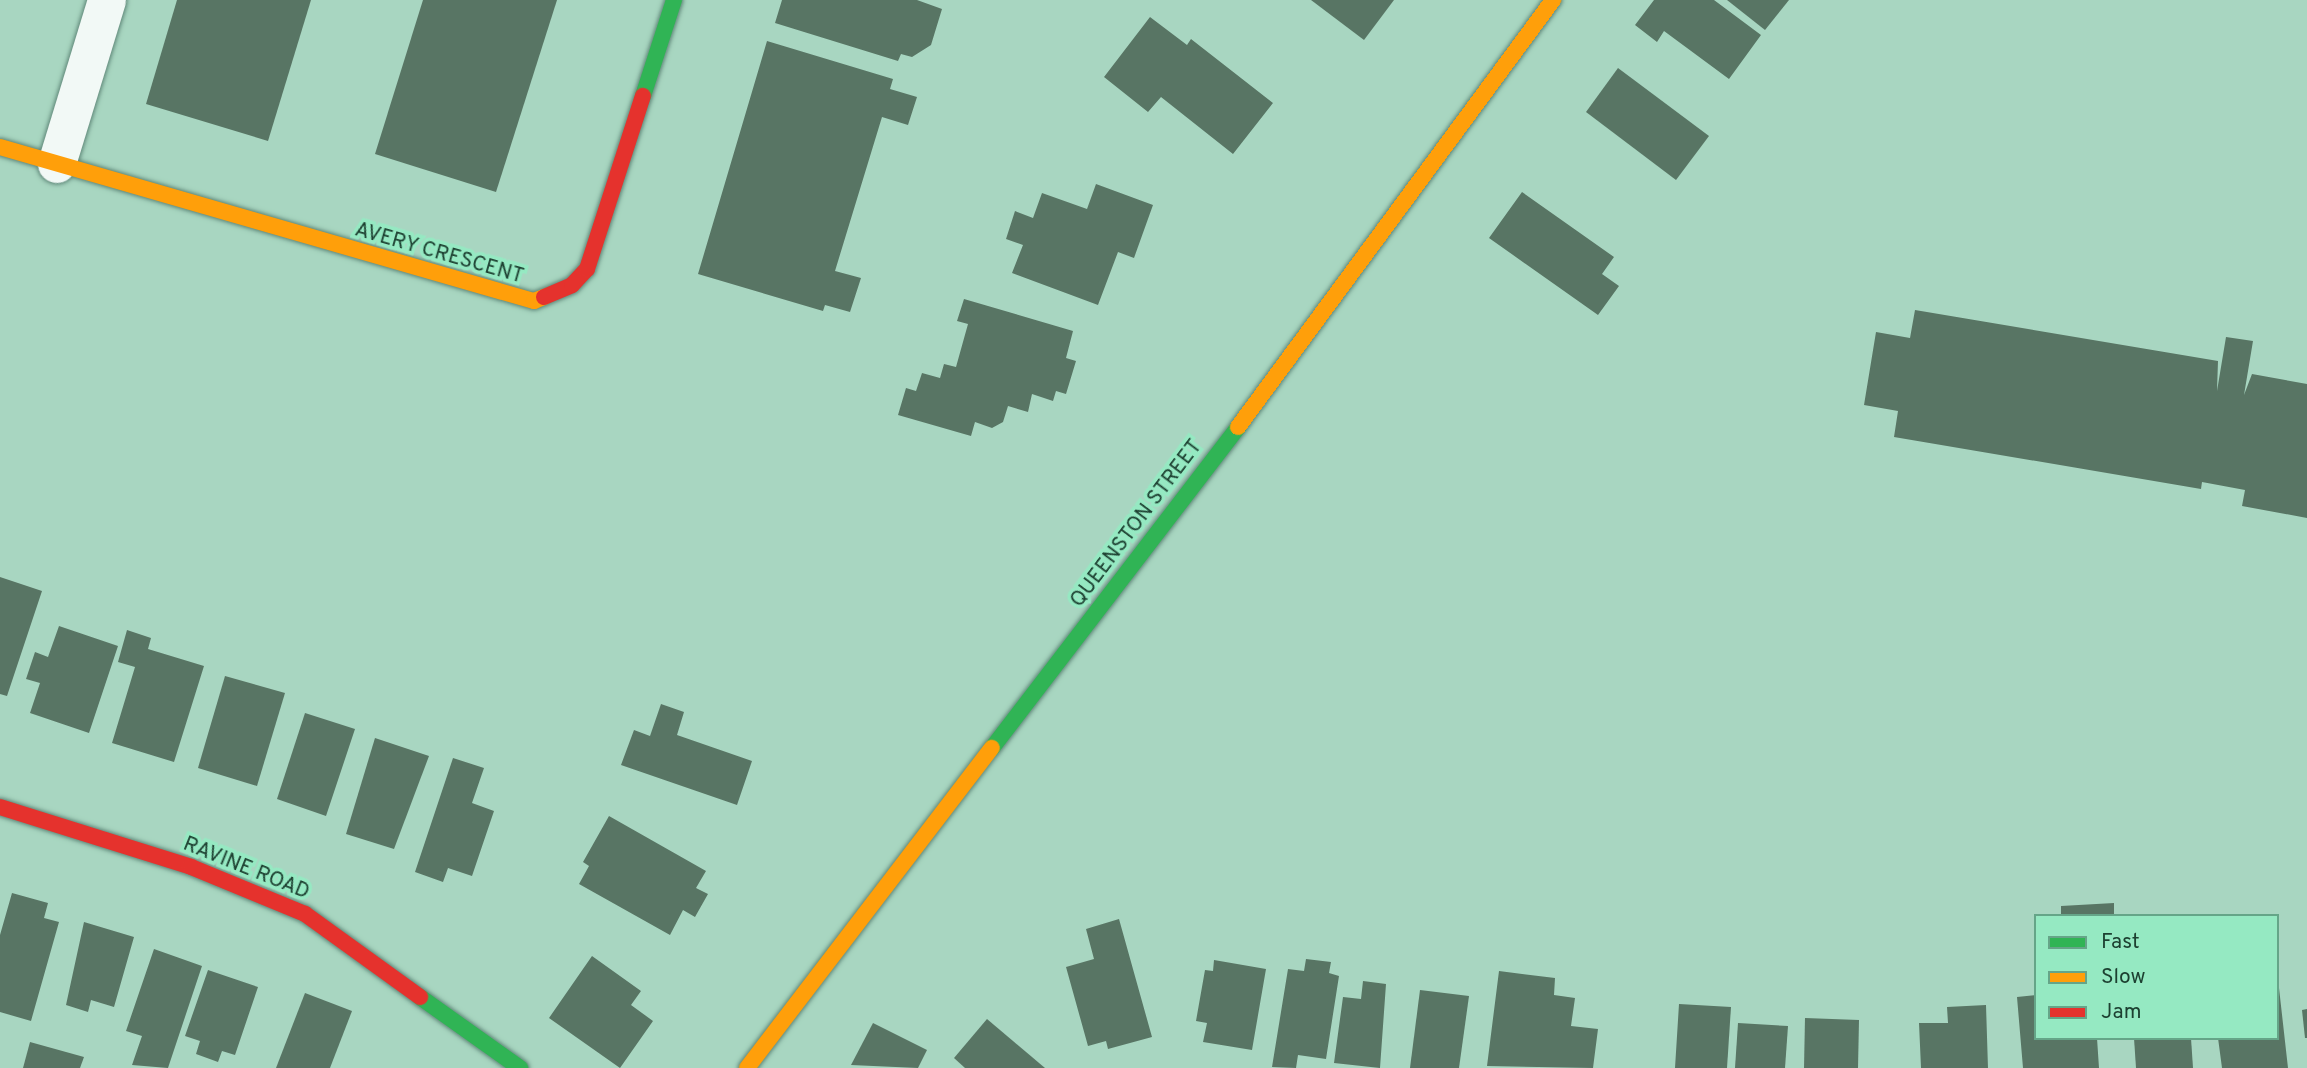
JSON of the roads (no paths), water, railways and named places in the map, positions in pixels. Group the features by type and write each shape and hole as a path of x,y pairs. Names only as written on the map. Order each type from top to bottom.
{"street":[{"path":"57,164 107,0"},
{"name":"AVERY CRESCENT","path":"0,147 513,299 554,296 587,269 604,229 674,0"},
{"name":"QUEENSTON STREET","path":"747,1068 1248,413 1553,0"},
{"name":"RAVINE ROAD","path":"0,807 191,867 305,914 520,1068"}]}
